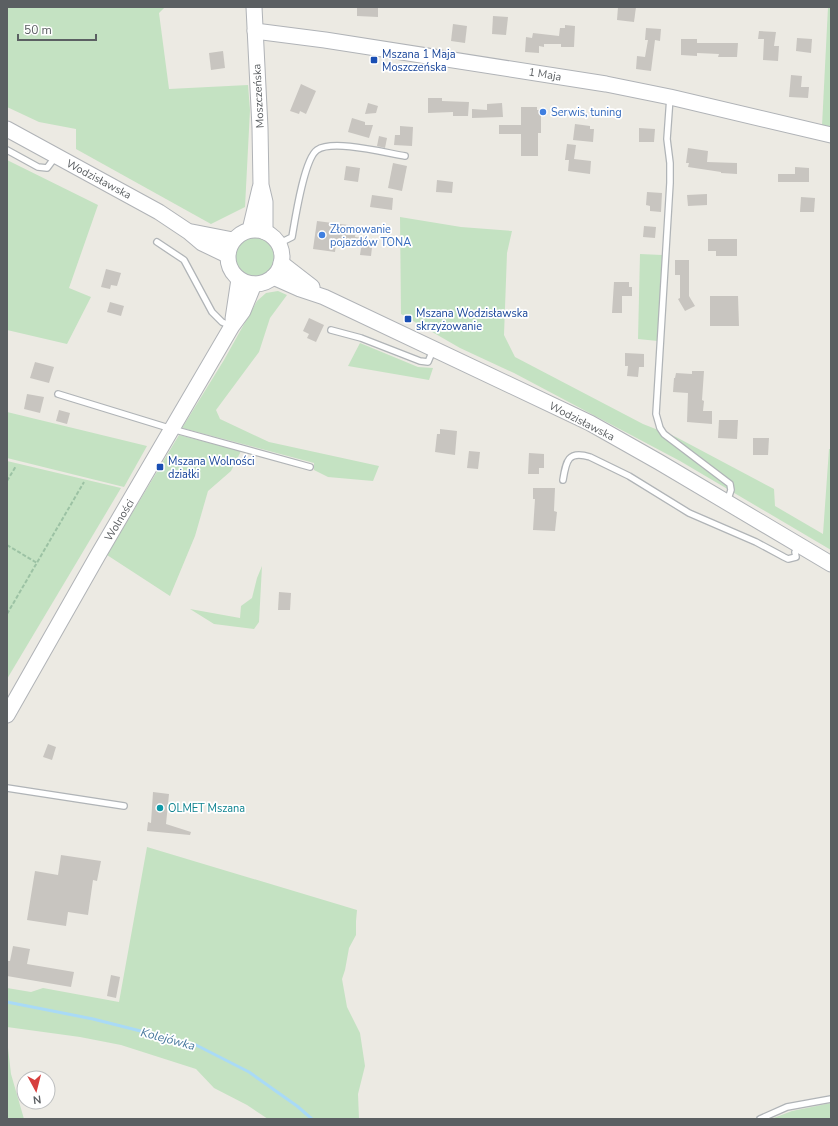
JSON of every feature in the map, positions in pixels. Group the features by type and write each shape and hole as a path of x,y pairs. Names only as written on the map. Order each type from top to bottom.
{"main road":[{"name":"Moszczeńska","path":"254,7 260,128 261,185 266,202 257,231"},
{"name":"1 Maja","path":"255,31 325,40 606,84 670,97 831,135"},
{"name":"Wodzisławska","path":"7,129 159,212 189,232 202,243 228,255"},
{"path":"257,231 272,237 278,244 282,255 281,263 278,271 266,282 254,284 246,283 239,279 231,270 228,263 229,247 234,240 243,233 257,231"},
{"name":"Wodzisławska","path":"189,232 234,240"},
{"name":"Wodzisławska","path":"281,263 324,297"},
{"name":"Wodzisławska","path":"273,277 300,289 324,297 590,423 831,564"},
{"name":"Wolności","path":"232,326 239,279"},
{"name":"Wolności","path":"7,715 98,555 232,326 243,311 254,284"}],"lane":[{"path":"670,97 667,138 670,163 670,183 656,414 664,434 730,484 731,490 727,502"},
{"path":"278,244 292,237 305,173 311,158 318,150 328,146 341,146 405,156"},
{"path":"7,150 38,168 47,168 56,156"},
{"path":"157,242 184,260 212,312 222,322 232,326"},
{"path":"331,330 361,338 420,361 428,362 434,348"},
{"path":"58,394 172,429 310,467"},
{"path":"563,480 568,459 572,455 583,454 590,456 629,476 690,512 756,542 788,559 796,557 795,552 802,547"},
{"path":"7,788 124,806"},
{"path":"760,1119 787,1107 831,1099"}],"path":[{"path":"7,481 16,466"},
{"path":"7,614 84,482"},
{"path":"7,545 37,563"}],"green space":[{"path":"7,7 165,7 159,13 169,89 248,85 250,110 245,207 211,224 76,149 76,129 39,122 7,107"},
{"path":"828,7 831,7 831,128 822,126"},
{"path":"7,160 98,205 69,288 91,297 67,344 7,330"},
{"path":"400,217 461,227 512,231 507,253 504,335 515,357 643,424 676,437 774,489 775,506 823,534 829,449 831,449 831,550 680,461 514,373 460,348 401,314"},
{"path":"254,237 265,240 271,246 274,257 271,268 265,274 254,277 243,274 237,268 234,257 237,246 243,240"},
{"path":"640,254 662,255 658,341 638,339"},
{"path":"278,291 287,295 270,318 259,352 216,410 220,419 269,442 379,466 373,481 328,477 314,470 314,463 182,428 224,360 257,301 266,293"},
{"path":"360,343 418,367 433,368 429,380 348,366"},
{"path":"7,412 147,446 124,487 7,458"},
{"path":"179,435 241,451 231,471 208,491 195,536 170,596 107,555"},
{"path":"7,461 121,488 7,679"},
{"path":"262,566 259,622 254,629 214,624 190,609 240,618 241,606 252,598"},
{"path":"147,847 357,910 356,935 349,948 342,979 347,1007 360,1033 365,1066 358,1094 359,1119 268,1119 247,1105 214,1088 196,1069 121,1045 80,1037 7,1027 7,988 31,992 43,988 119,1002"},
{"path":"7,1039 11,1074 16,1091 16,1110 21,1110 24,1119 7,1119"},
{"path":"831,1103 831,1119 771,1119 792,1111"}],"building":[{"path":"357,7 378,7 378,17 357,16"},
{"path":"618,7 636,7 634,22 617,20"},
{"path":"493,16 508,17 506,35 492,34"},
{"path":"453,24 467,26 465,43 451,41"},
{"path":"565,25 575,26 574,47 561,47 561,44 544,44 544,47 539,46 539,53 525,52 526,37 532,38 533,33 559,36 560,28 565,28"},
{"path":"646,28 661,29 660,41 655,40 651,71 636,69 637,56 645,57 648,40 645,40"},
{"path":"759,31 776,32 774,46 779,46 778,61 763,60 764,39 758,39"},
{"path":"797,38 812,39 811,53 796,51"},
{"path":"681,39 697,39 697,43 738,43 737,57 718,57 719,54 697,53 697,56 681,55"},
{"path":"223,51 225,68 211,70 209,53"},
{"path":"791,75 802,76 801,87 809,87 808,98 789,97"},
{"path":"301,84 316,91 306,114 300,111 299,114 290,111"},
{"path":"428,98 442,98 442,101 469,102 468,116 453,116 453,112 428,113"},
{"path":"368,103 378,106 376,113 365,114"},
{"path":"502,103 503,117 472,118 472,109 487,110 487,104"},
{"path":"521,107 537,107 537,110 541,110 541,133 538,133 538,156 521,156 521,134 499,134 499,125 521,125"},
{"path":"352,118 365,122 365,125 373,125 369,138 348,132"},
{"path":"575,124 590,126 590,129 594,129 593,142 573,140"},
{"path":"400,126 413,127 412,146 394,145 395,135 400,135"},
{"path":"639,128 655,129 654,142 639,142"},
{"path":"379,136 387,138 385,148 377,146"},
{"path":"567,144 576,145 574,159 591,161 590,174 568,171 569,160 565,160"},
{"path":"688,148 708,151 707,162 737,163 737,174 721,173 688,167 689,163 686,163"},
{"path":"393,163 407,166 402,191 388,188"},
{"path":"346,166 360,168 358,182 344,180"},
{"path":"795,167 809,168 809,182 778,182 778,174 795,174"},
{"path":"437,180 453,182 452,193 436,192"},
{"path":"647,192 662,193 661,212 650,211 650,206 646,205"},
{"path":"707,194 707,205 688,206 687,195"},
{"path":"372,195 393,198 392,210 370,207"},
{"path":"801,197 815,198 814,212 800,212"},
{"path":"317,221 356,226 355,237 373,239 371,256 360,255 361,248 336,244 335,252 313,249"},
{"path":"644,226 656,227 655,238 643,237"},
{"path":"708,239 737,239 737,256 716,256 716,251 708,251"},
{"path":"675,260 689,260 689,296 695,306 685,311 678,299 680,298 680,275 675,275"},
{"path":"106,269 121,273 117,286 111,285 110,289 101,287"},
{"path":"614,282 629,282 629,287 632,287 632,296 622,296 622,313 612,313"},
{"path":"710,296 738,296 739,326 710,326"},
{"path":"110,302 124,306 121,316 107,312"},
{"path":"309,318 324,325 316,342 307,338 309,334 303,331"},
{"path":"625,353 644,354 644,367 639,367 638,377 627,376 628,366 625,366"},
{"path":"35,362 54,367 49,383 30,378"},
{"path":"692,371 704,371 702,400 704,401 703,411 712,411 712,424 687,422 688,393 673,392 676,373 692,374"},
{"path":"27,394 44,397 40,413 24,409"},
{"path":"59,410 70,413 67,424 56,421"},
{"path":"719,420 738,420 737,439 718,438"},
{"path":"440,429 457,431 455,455 435,452 437,434 440,434"},
{"path":"753,438 769,438 768,455 753,455"},
{"path":"469,451 480,452 478,469 467,468"},
{"path":"529,453 544,454 544,468 539,468 539,474 528,474"},
{"path":"533,488 555,488 554,511 557,512 555,531 533,530 535,499 533,499"},
{"path":"279,592 291,593 290,610 278,610"},
{"path":"48,744 56,747 52,760 43,757"},
{"name":"OLMET Mszana","path":"153,792 169,794 166,824 191,832 190,835 147,831 148,822 151,823"},
{"path":"61,855 101,861 97,881 93,880 88,915 68,912 66,926 27,920 35,871 58,875"},
{"path":"13,946 30,949 27,964 74,972 71,987 7,976 7,961 10,961"},
{"path":"111,975 120,977 116,998 107,996"}],"waterway":[{"name":"Kolejówka","path":"7,1002 93,1019 196,1045 249,1072 297,1106 312,1119"}],"place":[{"name":"Mszana 1 Maja Moszczeńska","path":"374,60"},
{"name":"Serwis, tuning","path":"543,112"},
{"name":"Złomowanie pojazdów TONA","path":"322,235"},
{"name":"Mszana Wodzisławska skrzyżowanie","path":"408,319"},
{"name":"Mszana Wolności działki","path":"160,467"},
{"name":"OLMET Mszana","path":"160,808"}]}
